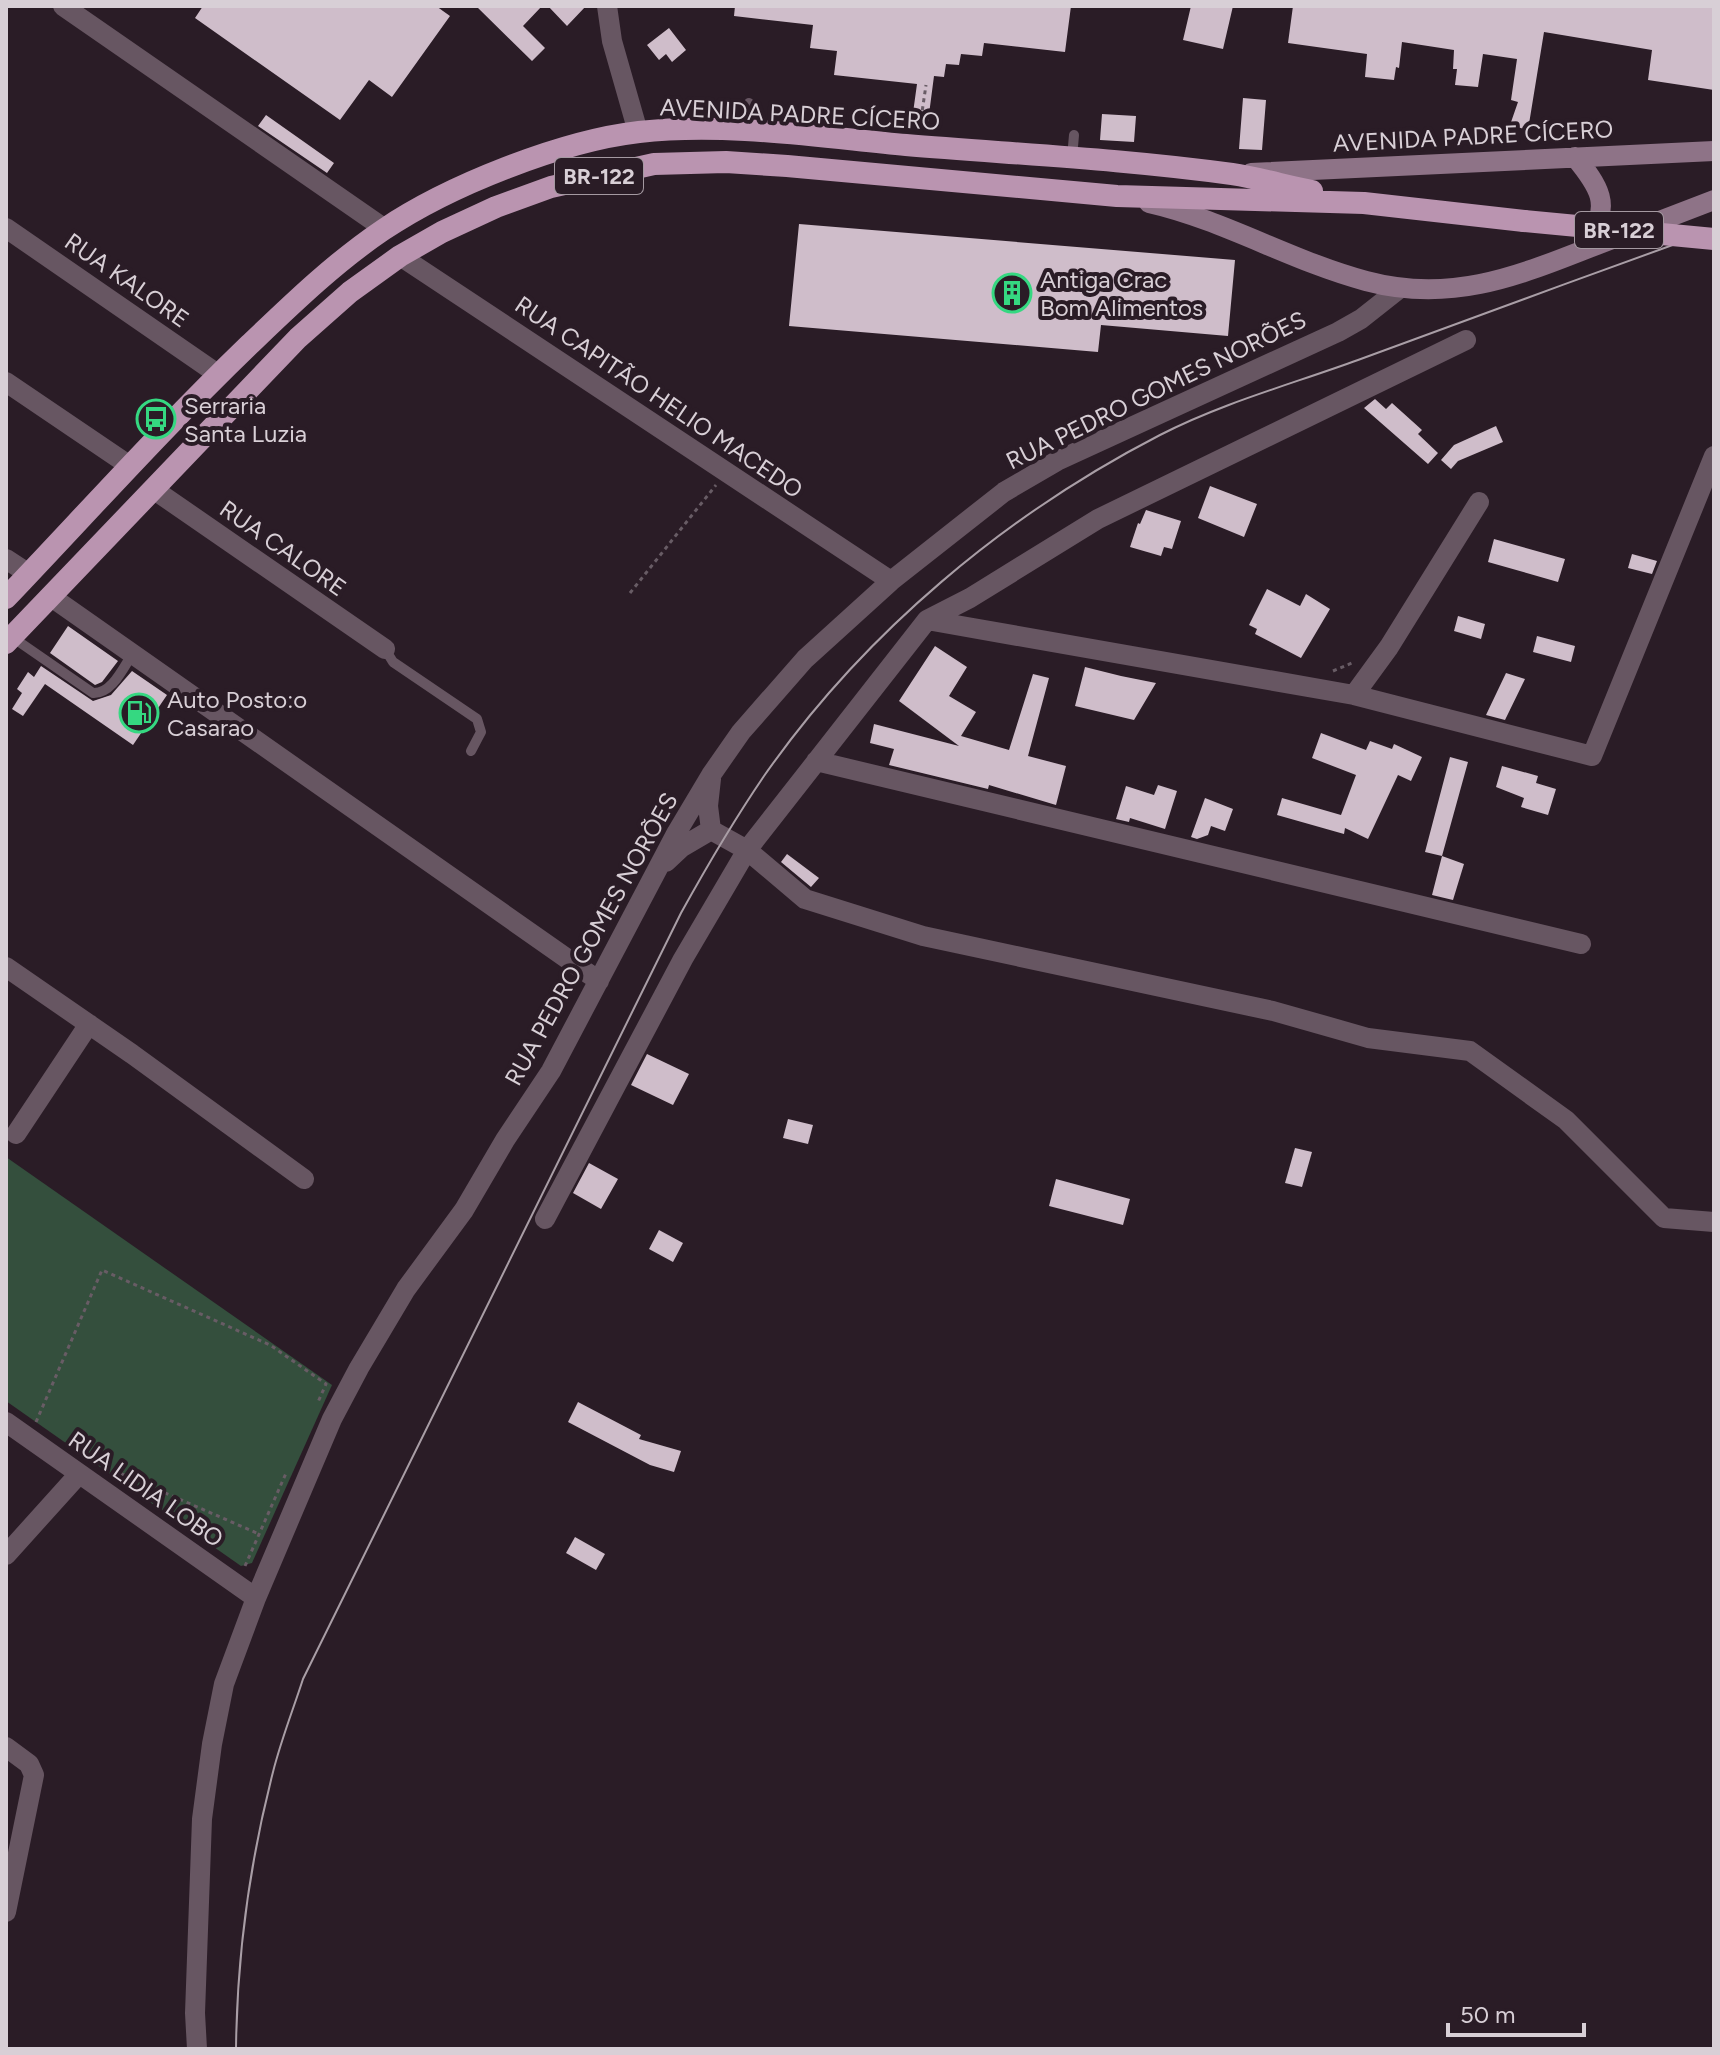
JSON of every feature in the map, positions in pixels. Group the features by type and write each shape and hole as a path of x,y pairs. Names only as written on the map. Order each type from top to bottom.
{"highway":[{"name":"AVENIDA PADRE CÍCERO","path":"6,598 219,375 291,305 385,229 460,187 522,162 577,145 638,132 700,129 747,132 1234,174 1364,203"},
{"name":"AVENIDA PADRE CÍCERO","path":"9,640 298,338 350,292 400,256 496,207 551,187 654,164 726,162 1117,196 1364,203 1714,239"}],"main road":[{"name":"AVENIDA PADRE CÍCERO","path":"1234,174 1714,151"},
{"path":"1563,258 1589,239 1601,219 1601,198 1594,180 1575,157"},
{"name":"AVENIDA PADRE CÍCERO","path":"1117,196 1173,209 1334,271 1399,289 1438,291 1477,287 1563,258 1714,200"}],"street":[{"path":"63,6 385,229"},
{"path":"607,6 612,41 638,132"},
{"name":"RUA KALORE","path":"6,228 219,375"},
{"name":"RUA CAPITÃO HELIO MACEDO","path":"400,256 891,581"},
{"name":"RUA PEDRO GOMES NORÕES","path":"197,2049 195,2013 202,1819 224,1684 256,1598 307,1475 359,1368 406,1289 464,1210 551,1071 711,775 741,732 805,659 891,581 1004,492 1057,461 1338,332 1361,319 1399,289"},
{"path":"545,1219 683,959 747,850 927,620 970,598 1098,519 1466,340"},
{"path":"6,382 130,466"},
{"path":"927,620 1354,695 1592,756 1714,456"},
{"name":"RUA CALORE","path":"153,489 385,649"},
{"path":"1354,695 1389,647 1479,502"},
{"path":"6,559 29,574"},
{"path":"50,596 599,981"},
{"path":"816,761 1581,944"},
{"path":"711,775 708,806 711,830"},
{"path":"711,830 747,850 805,899 923,936 1273,1011 1368,1038 1470,1051 1566,1120 1664,1218 1714,1222"},
{"path":"659,868 682,847 711,830"},
{"path":"6,967 304,1179"},
{"path":"16,1134 89,1024"},
{"name":"RUA LIDIA LOBO","path":"6,1422 256,1598"},
{"path":"6,1555 79,1474"},
{"path":"6,1747 29,1764 34,1775 6,1912"}],"lane":[{"path":"747,132 749,103"},
{"path":"1072,158 1074,135"},
{"path":"9,640 98,694 109,687 133,653"},
{"path":"385,649 393,662 477,719 481,732 471,751"}],"path":[{"path":"921,121 926,85"},
{"path":"630,593 726,473"},
{"path":"1327,674 1352,663"},
{"path":"36,1422 102,1270 270,1345 326,1384 313,1411"},
{"path":"105,1466 259,1534"},
{"path":"237,1585 289,1466"}],"green space":[{"path":"6,1157 332,1385 252,1563 241,1566 6,1401"}],"building":[{"path":"203,6 436,6 450,16 392,97 369,80 340,120 195,18"},
{"path":"476,6 542,6 523,26 545,48 532,61"},
{"path":"548,6 586,6 567,26"},
{"path":"735,6 1071,6 1065,52 984,43 982,56 961,54 959,65 946,64 944,77 934,76 928,122 912,120 917,84 834,75 837,51 810,48 813,25 734,16"},
{"path":"1191,6 1233,6 1223,49 1183,40"},
{"path":"1293,6 1714,6 1714,90 1648,80 1652,50 1544,32 1528,130 1510,125 1518,102 1511,100 1517,59 1483,54 1478,87 1455,85 1457,69 1453,69 1454,50 1402,42 1399,68 1396,67 1394,80 1365,77 1367,54 1288,43"},
{"path":"669,28 686,50 672,62 666,54 659,60 647,45"},
{"path":"1243,98 1266,100 1262,150 1239,149"},
{"path":"1102,114 1136,116 1134,142 1100,140"},
{"path":"266,115 334,163 327,173 258,126"},
{"name":"Antiga Crac Bom Alimentos","path":"799,224 1235,260 1228,336 1101,325 1098,352 789,326"},
{"path":"1375,399 1386,409 1392,403 1422,430 1418,434 1438,453 1428,464 1364,408"},
{"path":"1496,426 1503,442 1458,461 1451,469 1441,460 1454,445"},
{"path":"1210,486 1257,504 1244,537 1198,518"},
{"path":"1146,510 1181,521 1172,549 1164,547 1161,556 1130,547"},
{"path":"1494,539 1565,559 1558,582 1488,562"},
{"path":"1632,554 1657,561 1652,574 1628,568"},
{"path":"1267,589 1300,606 1306,594 1330,609 1301,658 1255,634 1257,629 1249,625"},
{"path":"1458,616 1485,624 1481,639 1454,631"},
{"path":"68,626 118,661 102,682 95,685 50,653"},
{"path":"1537,636 1575,646 1571,662 1533,652"},
{"path":"935,646 967,667 949,696 976,712 961,736 1009,750 1033,674 1049,678 1028,756 1066,766 1056,805 989,785 988,789 889,765 894,749 870,743 874,724 959,746 899,701"},
{"path":"41,666 93,701 111,695 132,671 167,695 133,745 45,684 23,716 12,709 22,693 17,689 28,672 34,677"},
{"path":"1085,667 1156,683 1134,720 1075,706"},
{"path":"1506,673 1525,679 1505,720 1486,715"},
{"path":"1321,733 1366,750 1370,741 1392,749 1394,744 1422,757 1411,781 1398,775 1368,839 1345,828 1344,834 1277,815 1282,798 1341,815 1356,775 1312,758"},
{"path":"1450,757 1468,762 1442,856 1425,852"},
{"path":"1502,766 1538,776 1536,783 1556,789 1548,815 1521,807 1524,798 1496,787"},
{"path":"1158,785 1177,791 1165,829 1130,818 1129,822 1116,819 1126,786 1154,795"},
{"path":"1205,798 1233,809 1225,831 1211,826 1208,835 1197,839 1191,837"},
{"path":"787,854 819,878 811,887 781,862"},
{"path":"1442,856 1464,864 1453,900 1432,895"},
{"path":"647,1054 689,1074 673,1105 631,1085"},
{"path":"788,1119 813,1125 808,1144 783,1138"},
{"path":"1295,1148 1312,1152 1302,1187 1285,1183"},
{"path":"589,1163 618,1179 601,1209 573,1193"},
{"path":"1056,1179 1130,1199 1123,1225 1049,1206"},
{"path":"659,1230 683,1243 673,1262 649,1249"},
{"path":"578,1402 641,1435 639,1439 681,1451 674,1472 650,1465 568,1422"},
{"path":"575,1537 605,1554 596,1570 566,1553"}],"tram line":[{"path":"236,2049 242,1944 258,1840 276,1760 303,1679 681,913 742,809 803,724 892,626 941,582 1047,502 1160,435 1232,404 1714,230"}],"place":[{"name":"Antiga Crac Bom Alimentos","path":"1012,293"},
{"name":"Serraria Santa Luzia","path":"156,419"},
{"name":"Auto Posto:o Casarao","path":"139,713"}]}
